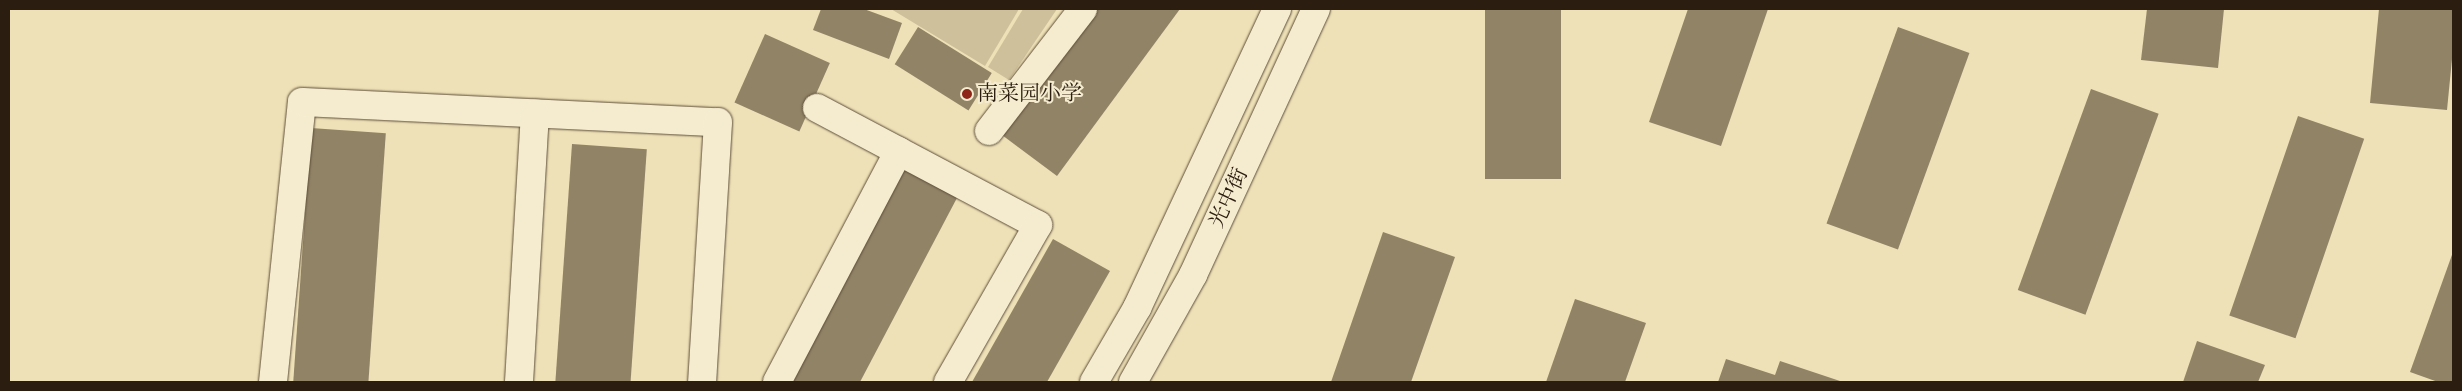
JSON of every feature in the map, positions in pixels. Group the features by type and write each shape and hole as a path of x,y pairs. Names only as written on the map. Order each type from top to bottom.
{"street":[{"path":"989,131 1083,9"},
{"name":"光中街","path":"1094,382 1137,308 1277,9"},
{"name":"光中街","path":"1133,382 1193,275 1316,9"},
{"path":"273,382 302,102 718,122 702,382"},
{"path":"817,108 1038,226 948,382"},
{"path":"519,382 536,113"},
{"path":"777,382 899,151"}],"shaded area":[{"path":"891,9 1019,9 985,66"},
{"path":"1023,9 1057,9 1009,80 988,67"}],"building":[{"path":"821,9 864,9 902,23 889,59 813,30"},
{"path":"1096,9 1180,9 1057,176 1002,135"},
{"path":"1485,9 1561,9 1561,179 1485,179"},
{"path":"1688,9 1768,9 1721,146 1649,122"},
{"path":"2147,9 2224,9 2218,68 2141,60"},
{"path":"2379,9 2453,9 2453,49 2447,110 2370,103"},
{"path":"918,27 992,73 968,110 895,64"},
{"path":"1898,27 1969,53 1898,249 1827,223"},
{"path":"765,34 830,63 799,131 734,103"},
{"path":"2091,89 2159,114 2085,315 2018,290"},
{"path":"2298,116 2364,139 2295,338 2229,316"},
{"path":"311,128 386,133 368,382 293,382"},
{"path":"572,144 647,149 631,382 555,382"},
{"path":"900,165 958,196 860,382 787,382"},
{"path":"1383,232 1455,257 1411,382 1331,382"},
{"path":"1053,239 1110,271 1047,382 972,382"},
{"path":"2453,252 2453,382 2438,382 2410,372"},
{"path":"1575,299 1646,323 1625,382 1546,382"},
{"path":"2197,341 2265,365 2258,382 2183,382"},
{"path":"1726,359 1775,375 1780,361 1843,382 1718,382"}],"place":[{"name":"南菜园小学","path":"967,94"}]}
